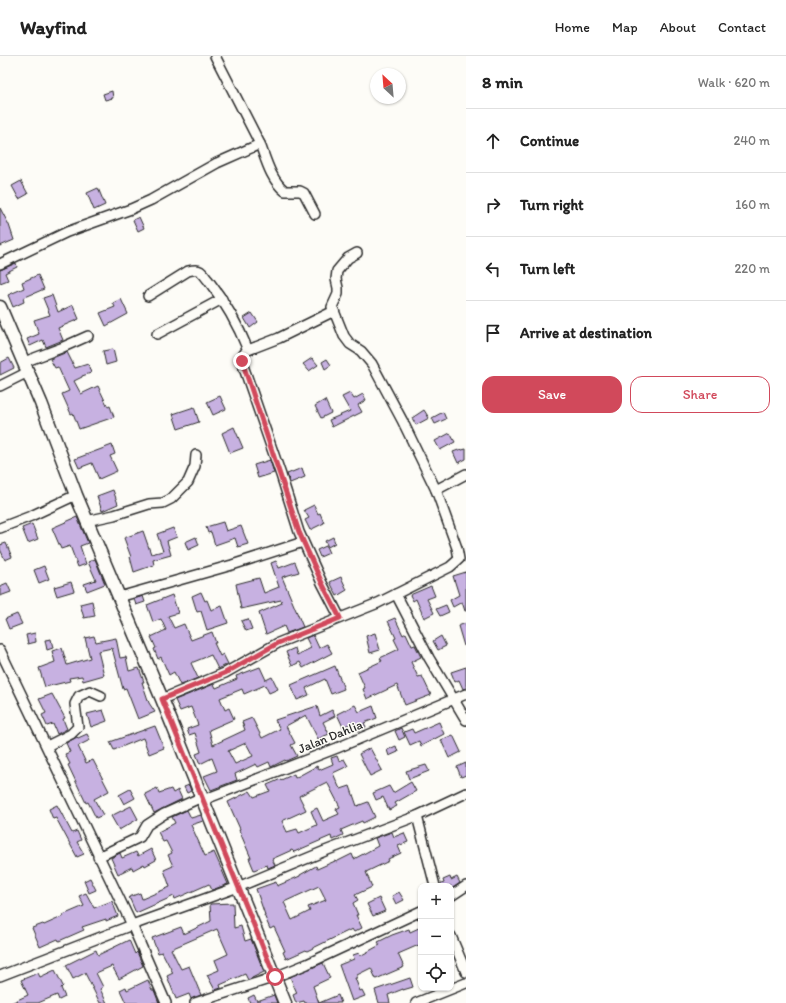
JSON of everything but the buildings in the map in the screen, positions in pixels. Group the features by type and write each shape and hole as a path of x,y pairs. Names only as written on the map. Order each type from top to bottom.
{"main road":[{"path":"0,307 41,403 86,521 162,699 285,1003"}],"street":[{"path":"215,56 260,144 272,176 279,186 285,191 300,191 304,193 316,214"},
{"path":"0,264 67,232 131,209 151,200 218,163 260,144"},
{"path":"162,699 225,673 278,643 378,603 450,567 459,559 458,548 436,490 379,376 366,356 350,344 344,336 332,307 338,291 336,279 337,271 348,258 357,253"},
{"path":"148,296 188,271 195,270 202,272 222,299 240,330 248,350"},
{"path":"157,334 222,299"},
{"path":"334,311 273,341 248,350 244,353 242,358 246,374 303,542 340,618"},
{"path":"0,386 26,367 61,348 88,336"},
{"path":"86,521 114,515 149,504 163,503 171,499 188,482 195,466 196,456"},
{"path":"436,490 466,474"},
{"path":"0,528 76,495"},
{"path":"119,597 225,567 303,542"},
{"path":"396,594 429,658 466,720"},
{"path":"0,650 47,746 98,857 132,925 166,1003"},
{"path":"47,746 71,734 78,727 75,704 79,696 90,691 101,696"},
{"name":"Jalan Dahlia","path":"98,857 140,837 147,825 164,814 202,798 336,748 466,694"},
{"path":"0,976 132,925 238,887 325,851 417,816 466,793"},
{"path":"417,816 433,883"},
{"path":"454,894 466,886"},
{"path":"195,1003 275,977 307,964 418,912"},
{"path":"454,943 466,972"},
{"path":"416,1003 466,983"}],"route":[{"path":"242,361 299,532 340,618 278,643 225,673 162,699 275,977"}]}
